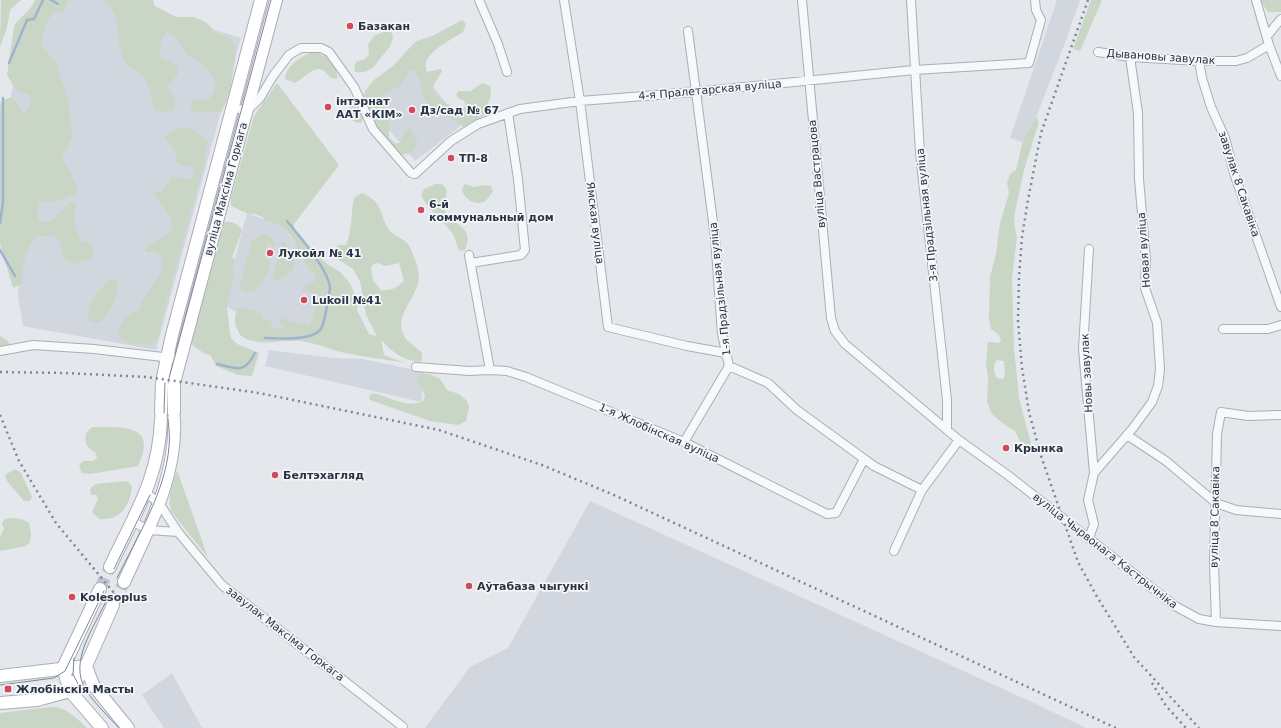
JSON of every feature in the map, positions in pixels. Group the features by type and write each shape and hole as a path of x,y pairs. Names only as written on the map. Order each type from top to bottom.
{"main road":[{"name":"вуліца Максіма Горкага","path":"124,582 148,530 170,473 173,454 174,416 168,381 167,357 261,0"},
{"name":"вуліца Максіма Горкага","path":"110,567 146,493 157,460 161,416 168,381 180,359 242,133 276,0"},
{"path":"100,589 63,668 70,691 102,728"},
{"path":"0,703 37,700 70,691 86,666 113,605"},
{"path":"0,676 86,666"},
{"path":"86,666 93,685 128,728"}],"street":[{"path":"479,0 498,44 507,72"},
{"name":"Ямская вуліца","path":"564,0 580,101 608,327 687,346 726,353"},
{"name":"вуліца Вастрацова","path":"802,0 831,318 835,331 845,344 948,430"},
{"name":"3-я Прадзільная вуліца","path":"911,0 920,153 947,400 948,430"},
{"name":"4-я Пралетарская вуліца","path":"247,111 260,98 273,76 289,55 301,48 321,48 329,52 354,87 373,129 411,173 415,174 451,141 478,124 526,108 580,101 695,92 914,70 1029,64 1041,20 1036,10 1035,0"},
{"path":"1256,0 1266,36 1281,76"},
{"path":"1266,36 1281,19"},
{"path":"253,27 268,31"},
{"name":"1-я Прадзільная вуліца","path":"688,31 695,92 716,236 728,366 768,383 797,410 874,466 922,490"},
{"name":"Дывановы завулак","path":"1098,52 1130,57 1199,61 1241,59 1269,45"},
{"name":"Новая вуліца","path":"1089,538 1094,524 1088,500 1094,473 1127,435 1152,402 1158,386 1160,369 1160,346 1157,323 1145,288 1146,260 1139,179 1138,113 1130,57"},
{"name":"завулак 8 Сакавіка","path":"1199,61 1202,78 1211,107 1225,138 1234,173 1281,307"},
{"path":"232,107 247,111"},
{"path":"490,370 470,259 521,255 525,250 518,179 508,113"},
{"path":"227,130 242,133"},
{"path":"206,206 221,209"},
{"name":"Новы завулак","path":"1089,249 1083,349 1094,473"},
{"path":"1224,329 1268,329 1281,325"},
{"path":"0,351 33,345 180,359"},
{"path":"684,442 728,366"},
{"name":"1-я Жлобінская вуліца","path":"416,367 469,371 507,371 526,377 684,442 826,514 836,513 864,459"},
{"name":"вуліца 8 Сакавіка","path":"1216,622 1214,564 1217,434 1221,412 1248,416 1281,415"},
{"name":"вуліца Чырвонага Кастрычніка","path":"948,430 1175,606 1199,619 1216,622 1281,626"},
{"path":"1127,435 1166,461 1216,503 1236,510 1281,514"},
{"path":"894,551 922,490 959,440"},
{"name":"завулак Максіма Горкага","path":"146,493 159,503 178,532 222,585 403,727"},
{"path":"132,521 148,530 178,532"}],"shaded area":[{"path":"62,0 119,0 241,38 156,350 23,326 18,295 21,267 11,205 11,94 25,43"},
{"path":"1057,0 1080,0 1026,143 1010,138"},
{"name":"Дз/сад № 67","path":"411,56 462,125 415,161 361,96"},
{"path":"247,213 283,227 325,281 317,328 246,339 240,335 235,322 236,312 227,307 234,278 233,266"},
{"path":"269,350 334,358 363,359 424,372 421,402 265,366"},
{"path":"590,501 1086,728 425,728 470,667 508,648"},
{"path":"172,673 203,728 164,728 142,695"}],"green space":[{"path":"1,0 21,0 10,10 7,27 0,47"},
{"path":"35,0 69,0 62,13 52,14 46,23 41,44 56,63 67,97 73,136 62,158 78,188 77,193 56,202 38,202 38,220 49,222 74,201 76,208 74,219 75,225 81,241 93,244 93,258 73,264 64,259 60,241 52,236 37,236 29,247 25,258 22,284 13,288 0,244 0,108 1,101 12,97 23,113 29,107 32,96 16,90 7,75 14,26 31,8"},
{"path":"103,0 153,0 155,6 176,17 194,17 207,23 216,33 229,37 235,43 234,69 228,97 221,112 202,113 191,110 191,101 209,99 214,91 216,81 204,66 187,55 176,37 167,32 161,40 160,57 177,66 178,74 173,80 166,84 175,99 174,110 165,112 155,109 145,80 139,73 126,63 122,55 117,22 110,6"},
{"path":"1091,0 1102,0 1080,51 1073,49"},
{"path":"1260,0 1281,0 1281,12 1268,12"},
{"path":"462,20 466,24 463,32 432,53 426,65 427,72 441,69 442,71 432,88 434,94 459,112 466,106 464,101 458,98 456,94 459,91 470,91 483,83 490,86 491,95 484,115 463,127 451,118 433,110 425,101 421,84 414,70 409,70 401,86 386,93 383,100 390,114 389,137 395,143 401,143 405,131 410,129 418,143 412,153 399,155 384,136 363,101 365,91 374,80 393,66 415,42 434,35"},
{"path":"383,32 391,32 393,36 389,48 372,68 365,72 355,72 354,66 357,61 364,60 369,55 368,45 374,36"},
{"path":"312,52 323,55 331,61 336,69 337,79 330,78 326,72 317,69 313,70 295,83 285,79 288,70 294,62"},
{"path":"277,83 339,165 294,224 294,230 327,264 340,272 350,283 358,303 357,310 369,334 377,336 366,315 360,281 353,269 336,258 335,249 338,245 345,245 349,236 354,198 362,193 374,200 380,208 390,231 409,245 417,265 419,277 401,324 402,331 406,339 422,353 422,361 411,360 399,355 381,340 384,355 405,363 349,354 305,342 252,341 242,336 239,332 235,324 235,319 237,310 240,307 262,314 263,319 272,322 271,327 283,330 284,325 279,323 280,318 310,326 319,295 302,290 306,284 314,282 316,275 306,264 292,237 287,231 282,227 264,220 264,218 252,213 251,215 231,206 231,198 254,116","holes":["378,263 385,266 399,263 404,281 399,286 388,290 381,290 373,280 371,267 373,264"]},
{"path":"352,98 357,99 363,116 362,122 357,123 350,115"},
{"path":"1036,117 1039,122 1024,170 1015,212 1014,222 1017,237 1012,278 1014,348 1019,398 1031,444 1028,449 1022,445 1015,431 1002,423 992,414 987,402 988,378 986,363 988,342 999,343 1001,340 998,334 991,329 989,319 990,277 996,254 1000,223 1009,193 1007,183 1010,174 1016,170 1022,144","holes":["997,360 1004,361 1005,376 1003,379 997,378 994,371 995,364"]},
{"path":"180,128 192,128 208,142 204,165 162,319 159,337 152,345 127,343 118,335 122,323 130,314 138,311 144,297 161,273 162,257 155,252 145,252 146,246 172,232 170,216 153,193 162,191 172,177 191,179 194,174 192,167 180,165 176,160 176,152 165,138 169,132"},
{"path":"435,184 442,184 447,190 445,209 447,215 464,229 467,234 465,250 460,251 453,234 421,195 424,189"},
{"path":"465,184 474,187 484,185 491,186 493,192 484,202 476,203 464,195 462,189"},
{"path":"224,222 229,222 239,226 242,231 232,258 235,259 233,266 234,278 227,307 231,338 237,344 259,353 252,376 238,375 216,366 211,356 202,352 191,344"},
{"path":"263,234 268,235 271,238 275,247 267,244 263,258 271,261 265,278 254,291 242,291 240,285 252,241"},
{"path":"284,242 290,250 287,253 290,257 293,256 293,269 283,278 274,281 272,278 282,243"},
{"path":"109,279 117,279 118,285 116,297 101,323 92,323 88,320 90,308 98,293"},
{"path":"0,336 8,341 11,347 8,355 2,356 0,354"},
{"path":"421,374 430,374 440,379 447,390 459,394 467,401 469,408 466,421 458,425 430,421 370,400 369,397 372,393 410,404 423,401 425,395 416,380"},
{"path":"92,427 125,428 134,430 140,435 144,442 143,452 138,466 90,474 82,473 79,466 83,461 93,461 97,458 95,452 88,446 85,439 86,433"},
{"path":"15,469 21,473 32,497 30,501 24,501 7,481 5,475"},
{"path":"177,470 208,558 171,511 170,496"},
{"path":"127,481 132,486 129,500 123,511 113,518 99,519 92,512 98,499 97,495 91,495 90,489 95,484"},
{"path":"5,519 21,519 29,523 31,534 30,542 26,546 0,551 0,537 4,529 2,523"},
{"path":"57,707 66,711 87,728 0,728 0,713"}],"waterway":[{"path":"9,63 27,20 34,19 43,0"},
{"path":"51,0 58,4"},
{"path":"0,223 3,202 3,98"},
{"path":"265,338 296,338 312,335 318,332 322,327 327,308 330,289 325,273 306,244 287,221"},
{"path":"0,250 15,276"},
{"path":"217,364 235,368 244,367 255,353"}],"tunnel":[{"path":"100,589 110,567"},
{"path":"113,605 124,582"}],"tram line":[{"path":"169,378 271,0"},
{"path":"164,413 165,383"},
{"path":"117,578 149,514 162,481 169,447 168,419"},
{"path":"114,569 150,495"},
{"path":"0,685 54,678 65,671 104,591"},
{"path":"106,601 85,645 81,657 81,679 86,690 97,705 119,728"},
{"path":"74,658 73,674 81,690"}],"railway":[{"path":"1088,0 1041,133 1028,200 1022,237 1019,277 1018,321 1022,368 1029,412 1041,456 1078,562 1096,595 1134,657 1199,728"},
{"path":"0,372 65,373 147,377 259,393 439,430 542,465 614,495 1116,728"},
{"path":"0,415 19,461 56,523 124,605"},
{"path":"1152,683 1166,706 1186,728"}],"place":[{"name":"Базакан","path":"350,26"},
{"name":"інтэрнат ААТ «КІМ»","path":"328,107"},
{"name":"Дз/сад № 67","path":"412,110"},
{"name":"ТП-8","path":"451,158"},
{"name":"6-й коммунальный дом","path":"421,210"},
{"name":"Лукойл № 41","path":"270,253"},
{"name":"Lukoil №41","path":"304,300"},
{"name":"Крынка","path":"1006,448"},
{"name":"Белтэхагляд","path":"275,475"},
{"name":"Аўтабаза чыгункі","path":"469,586"},
{"name":"Kolesoplus","path":"72,597"},
{"name":"Жлобінскія Масты","path":"8,689"}]}
